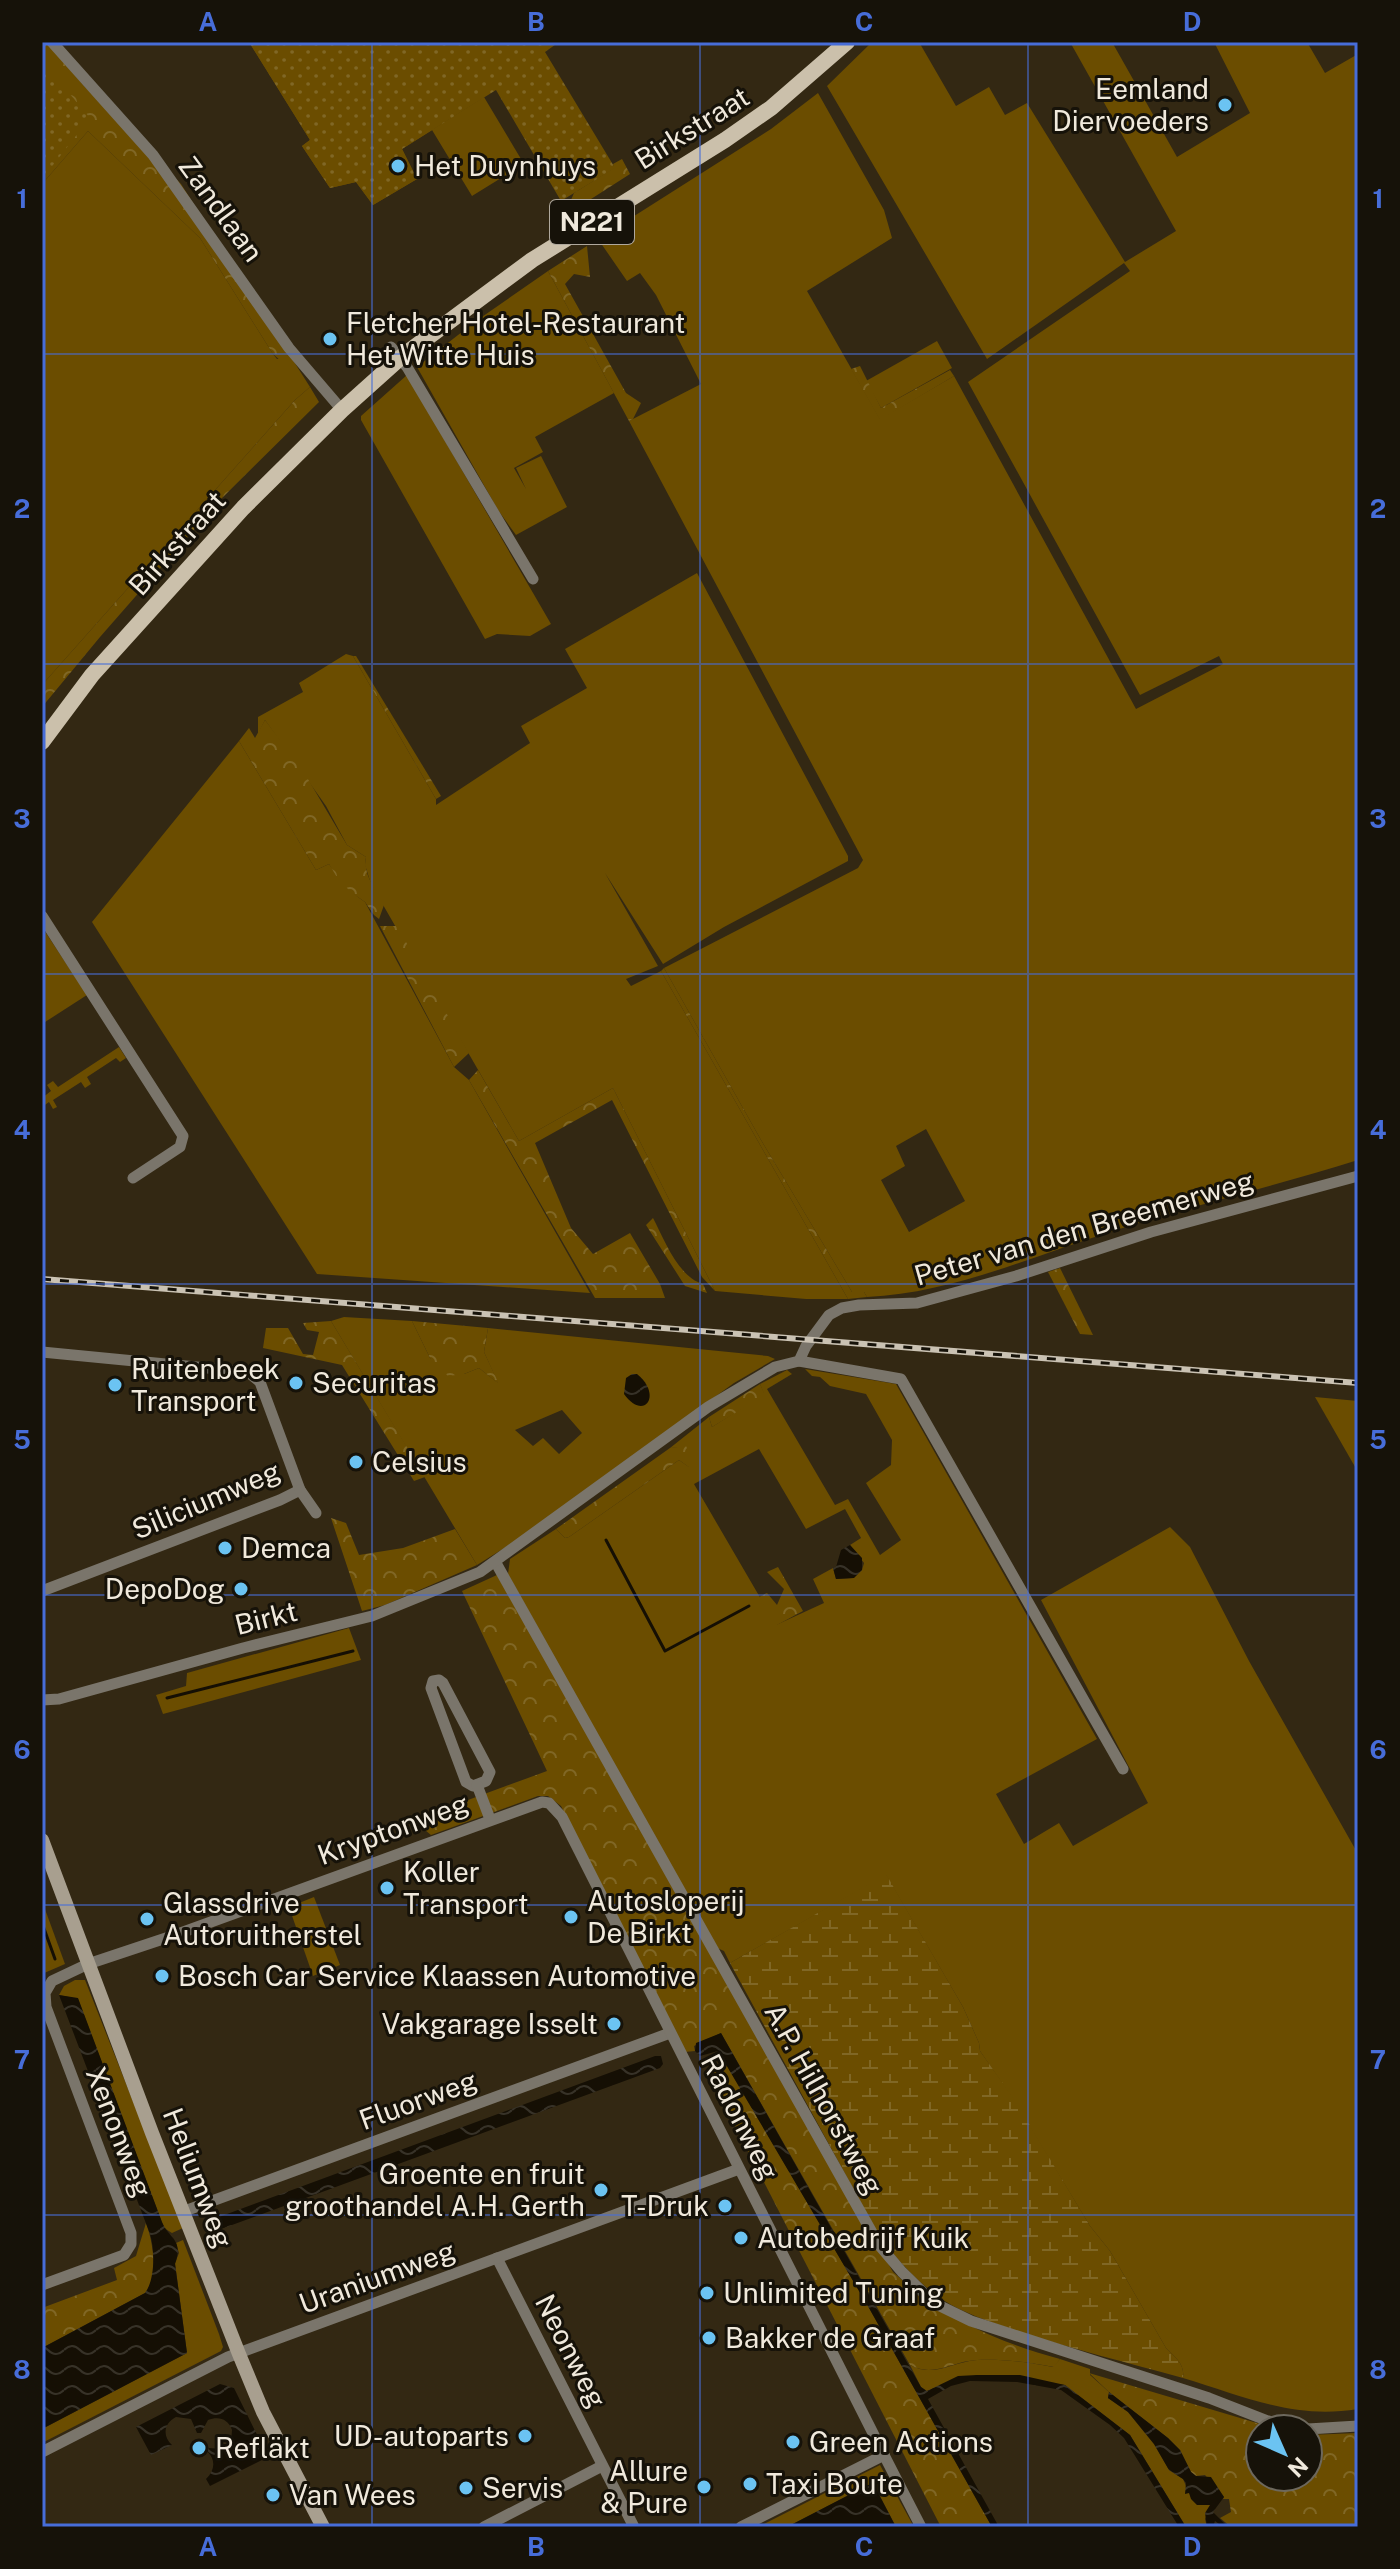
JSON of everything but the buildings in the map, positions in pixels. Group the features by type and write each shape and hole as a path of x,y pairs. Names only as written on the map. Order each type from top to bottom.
{"main road":[{"name":"Birkstraat","path":"42,742 121,642 261,489 396,352 532,260 725,140 771,108 847,42"}],"street":[{"name":"Zandlaan","path":"52,42 153,155 289,348 342,410"},
{"path":"396,352 533,579"},
{"path":"44,921 183,1136 180,1147 133,1178"},
{"name":"Peter van den Breemerweg","path":"799,1361 829,1315 842,1308 917,1303 1016,1276 1151,1232 1358,1176"},
{"name":"Siliciumweg","path":"42,1352 248,1372 260,1382 300,1490 42,1591"},
{"path":"496,1563 708,1407 775,1367 799,1361 901,1379 1123,1769"},
{"path":"300,1490 316,1513"},
{"name":"Birkt","path":"42,1700 59,1699 372,1616 433,1593 496,1563"},
{"name":"A.P. Hilhorstweg","path":"496,1563 879,2245 902,2272 934,2303 971,2321 1247,2413"},
{"name":"Kryptonweg","path":"433,1681 443,1683 469,1733 490,1772 486,1781 469,1786 431,1688 433,1681"},
{"path":"451,1741 469,1733"},
{"name":"Kryptonweg","path":"477,1785 490,1819"},
{"name":"Kryptonweg","path":"88,1964 162,1940 534,1803 549,1803"},
{"name":"Radonweg","path":"549,1803 562,1817 921,2527"},
{"name":"Heliumweg","path":"42,1840 182,2212 239,2354 263,2412 323,2527"},
{"name":"Xenonweg","path":"42,2285 124,2255 131,2244 131,2233 46,2007 45,1993 52,1981 88,1964"},
{"name":"Fluorweg","path":"182,2212 670,2033"},
{"name":"Uraniumweg","path":"42,2452 239,2354 739,2169"},
{"name":"Neonweg","path":"497,2258 634,2527"},
{"name":"A.P. Hilhorstweg","path":"1324,2428 1358,2426"},
{"path":"741,2527 884,2455"},
{"path":"484,2527 602,2466"}],"green space":[{"path":"42,42 46,42 85,87 181,184 291,357 282,362 273,354 200,238 88,131 42,184"},
{"path":"249,42 433,129 484,97 524,164 472,196 432,130 402,149 417,179 373,205 356,182 330,188 302,146 310,140"},
{"path":"249,42 559,42 545,52 615,168 561,201 496,90 402,149 417,179 373,205 356,182 330,188 302,146 310,140"},
{"path":"872,42 919,42 956,106 989,87 1005,115 1027,103 1125,262 1176,231 1070,42 1112,42 1177,157 1250,113 1214,42 1307,42 1325,73 1358,54 1358,1160 1138,1223 959,1282 867,1297 864,1292 852,1292 761,1140 664,968 858,868 863,860 629,421 701,384 656,295 640,273 627,281 598,239 771,129 818,93 884,210 892,238 807,291 880,419 954,376 1136,709 1223,664 1219,656 1140,695 968,382 1130,271 1124,263 987,359 827,86","holes":["926,1129 965,1201 909,1232 881,1180 905,1166 896,1146"]},
{"path":"42,61 90,118 42,179"},
{"path":"88,131 200,238 273,354 277,359 291,357 310,387 295,400 42,685 42,184"},
{"path":"622,159 630,174 577,208 571,200 574,193 614,168 613,164"},
{"path":"587,246 590,277 574,274 565,284 626,393 641,403 629,421 548,271"},
{"path":"548,271 614,393 535,437 543,452 514,468 526,489 516,468 541,456 567,507 516,535 498,510 417,367"},
{"path":"937,341 952,368 881,408 866,381"},
{"path":"860,366 881,408 950,370 954,376 880,420 851,369"},
{"path":"407,375 551,624 530,636 497,634 485,639 361,420 361,416"},
{"path":"310,387 319,402 219,501 42,707 42,685 295,400"},
{"path":"697,573 848,861 724,927 663,964 605,873 658,966 626,979 631,986 661,971 848,1299 806,1299 715,1291 613,1088 519,1141 371,884 365,865 366,857 347,845 326,806 265,720 258,734 258,717 303,692 299,683 346,654 353,656 436,799 436,805 530,743 521,726 587,688 565,649"},
{"path":"353,656 356,656 441,796 436,799"},
{"path":"265,720 302,769 347,845 366,857 368,876 384,905 379,919 338,879 329,864 316,870 239,741 249,728 255,738"},
{"path":"239,741 316,870 329,864 349,889 365,902 454,1067 469,1080 590,1293 317,1274 92,922"},
{"path":"380,926 397,926 469,1053 454,1067"},
{"path":"42,927 87,995 42,1024"},
{"path":"664,968 761,1140 852,1292 864,1292 867,1297 848,1299 661,971"},
{"path":"119,1047 126,1058 120,1062 116,1058 87,1077 91,1084 85,1088 81,1082 53,1100 57,1107 53,1109 49,1102 42,1107 42,1098 51,1091 47,1085 53,1081 58,1087"},
{"path":"478,1070 519,1141 613,1088 715,1291 702,1277 612,1100 535,1143 571,1228 593,1254 630,1233 665,1298 595,1298 469,1080"},
{"path":"653,1218 679,1266 703,1284 707,1293 685,1286 646,1225"},
{"path":"1060,1268 1093,1335 1080,1334 1048,1272"},
{"path":"344,1317 412,1321 430,1358 464,1374 479,1368 498,1383 484,1352 488,1328 775,1359 734,1383 525,1535 477,1565 331,1321","holes":["562,1410 582,1433 559,1454 543,1438 533,1446 515,1430"]},
{"path":"331,1321 425,1477 414,1481 342,1365 263,1348 266,1328 288,1328 303,1354 313,1355 319,1332 307,1330 303,1323"},
{"path":"412,1321 488,1328 484,1352 499,1384 479,1368 448,1376 430,1358"},
{"path":"805,1369 896,1384 1097,1739 996,1794 1024,1844 1059,1823 1073,1846 1148,1803 1041,1600 1170,1527 1190,1547 1249,1661 1358,1854 1358,2409 1335,2412 1290,2409 1183,2378 1181,2365 1166,2348 1110,2251 1090,2226 980,2051 963,2007 886,1875 730,1963 724,1951 715,1947 508,1574 510,1559 556,1529 565,1538 569,1537 679,1460 689,1467 686,1447 670,1448 709,1417 712,1427 764,1394 760,1384 787,1370 792,1374 767,1389 835,1505 848,1499 880,1555 901,1540 866,1483 891,1465 892,1440 866,1394 830,1386 820,1377 812,1376","holes":["759,1449 806,1529 845,1509 861,1538 850,1545 864,1563 862,1570 853,1578 836,1579 833,1568 813,1579 824,1603 776,1625 694,1484"]},
{"path":"760,1384 765,1395 712,1427 709,1417"},
{"path":"1315,1397 1358,1401 1358,1472"},
{"path":"686,1446 692,1458 690,1468 679,1460 569,1537 565,1538 556,1529 670,1448"},
{"path":"331,1518 346,1523 359,1555 403,1548 455,1529 477,1565 385,1605 362,1611"},
{"path":"778,1567 803,1611 775,1626 759,1597 767,1593 777,1605 784,1589 767,1572"},
{"path":"497,1575 893,2272 931,2302 971,2326 1060,2359 1054,2367 987,2360 927,2370 910,2365 721,2033 694,2046 695,2051 685,2052 561,1806 548,1796 538,1796 431,1835 425,1830 422,1817 547,1771 462,1591"},
{"path":"349,1628 361,1660 163,1714 156,1695 186,1686 187,1673"},
{"path":"886,1874 963,2007 980,2051 1014,2099 1090,2226 1110,2251 1166,2348 1181,2365 1183,2378 1032,2336 959,2309 916,2278 878,2234 730,1963"},
{"path":"314,1897 340,1965 313,1976 289,1907"},
{"path":"42,1901 65,1964 42,1974"},
{"path":"75,1980 85,1980 183,2228 172,2233 164,2228 78,1999 59,1995 64,1986"},
{"path":"727,2065 992,2527 941,2527 709,2075 708,2072"},
{"path":"146,2223 153,2268 145,2293 42,2348 42,2308 117,2280 114,2268 136,2256"},
{"path":"183,2240 219,2334 223,2347 221,2351 42,2443 42,2429 187,2353 175,2263 179,2253 176,2243"},
{"path":"1060,2359 1090,2369 1090,2375 1109,2392 1108,2398 1128,2412 1154,2444 1169,2470 1183,2479 1189,2493 1211,2505 1205,2519 1207,2527 1186,2527 1130,2435 1065,2385 977,2375 926,2391 910,2365 935,2370 968,2361 987,2360 1053,2367"},
{"path":"1089,2373 1244,2419 1244,2493 1324,2493 1324,2434 1358,2433 1358,2527 1231,2527 1220,2518 1231,2512 1229,2499 1223,2499 1205,2475 1196,2476 1191,2472 1180,2450 1168,2438"},
{"path":"880,2465 914,2527 896,2527 873,2483 787,2527 758,2527"}],"water":[{"path":"637,1374 649,1390 650,1397 644,1406 631,1402 624,1394 626,1378"},
{"path":"850,1545 862,1558 862,1570 854,1578 836,1579 833,1568 841,1550"},
{"path":"59,1995 78,1998 162,2222 177,2244 175,2264 187,2353 42,2429 42,2348 145,2293 151,2281 153,2265 150,2234"},
{"path":"721,2033 921,2387 927,2391 958,2376 977,2375 1020,2375 1065,2385 1130,2435 1186,2527 1179,2527 1124,2438 1061,2390 1017,2382 970,2381 951,2386 928,2399 999,2527 992,2527 869,2308 718,2051 700,2056 695,2051 696,2043"},
{"path":"661,2056 663,2064 660,2068 221,2229 215,2222 219,2217"},
{"path":"220,2384 234,2388 268,2457 210,2486 206,2479 213,2469 213,2461 207,2451 209,2448 222,2449 231,2442 232,2430 226,2421 216,2418 208,2420 201,2433 197,2433 191,2419 176,2417 166,2430 172,2445 151,2455 136,2427"},
{"path":"1109,2392 1168,2438 1180,2450 1191,2472 1196,2476 1211,2477 1224,2497 1213,2512 1228,2527 1215,2521 1213,2527 1207,2527 1205,2513 1210,2505 1197,2505 1189,2493 1185,2494 1186,2483 1169,2470 1154,2444 1128,2412 1108,2398"},
{"path":"873,2483 896,2527 787,2527 866,2486"}],"waterway":[{"path":"606,1540 665,1651 749,1606"},
{"path":"167,1698 353,1651"},
{"path":"42,1923 55,1959"}],"railway":[{"path":"42,1279 1358,1383"}],"place":[{"name":"Eemland Diervoeders","path":"1225,105"},
{"name":"Het Duynhuys","path":"398,166"},
{"name":"Fletcher Hotel-Restaurant Het Witte Huis","path":"330,339"},
{"name":"Securitas","path":"296,1383"},
{"name":"Ruitenbeek Transport","path":"115,1385"},
{"name":"Celsius","path":"356,1462"},
{"name":"Demca","path":"225,1548"},
{"name":"DepoDog","path":"241,1589"},
{"name":"Koller Transport","path":"387,1888"},
{"name":"Autosloperij De Birkt","path":"571,1917"},
{"name":"Glassdrive Autoruitherstel","path":"147,1919"},
{"name":"Bosch Car Service Klaassen Automotive","path":"162,1976"},
{"name":"Vakgarage Isselt","path":"614,2024"},
{"name":"Groente en fruit groothandel A.H. Gerth","path":"601,2190"},
{"name":"T-Druk","path":"725,2206"},
{"name":"Autobedrijf Kuik","path":"741,2238"},
{"name":"Unlimited Tuning","path":"707,2293"},
{"name":"Bakker de Graaf","path":"709,2338"},
{"name":"UD-autoparts","path":"525,2436"},
{"name":"Green Actions","path":"793,2442"},
{"name":"Refläkt","path":"199,2448"},
{"name":"Taxi Boute","path":"750,2484"},
{"name":"Allure & Pure","path":"704,2487"},
{"name":"Servis","path":"466,2488"},
{"name":"Van Wees","path":"273,2495"}]}
